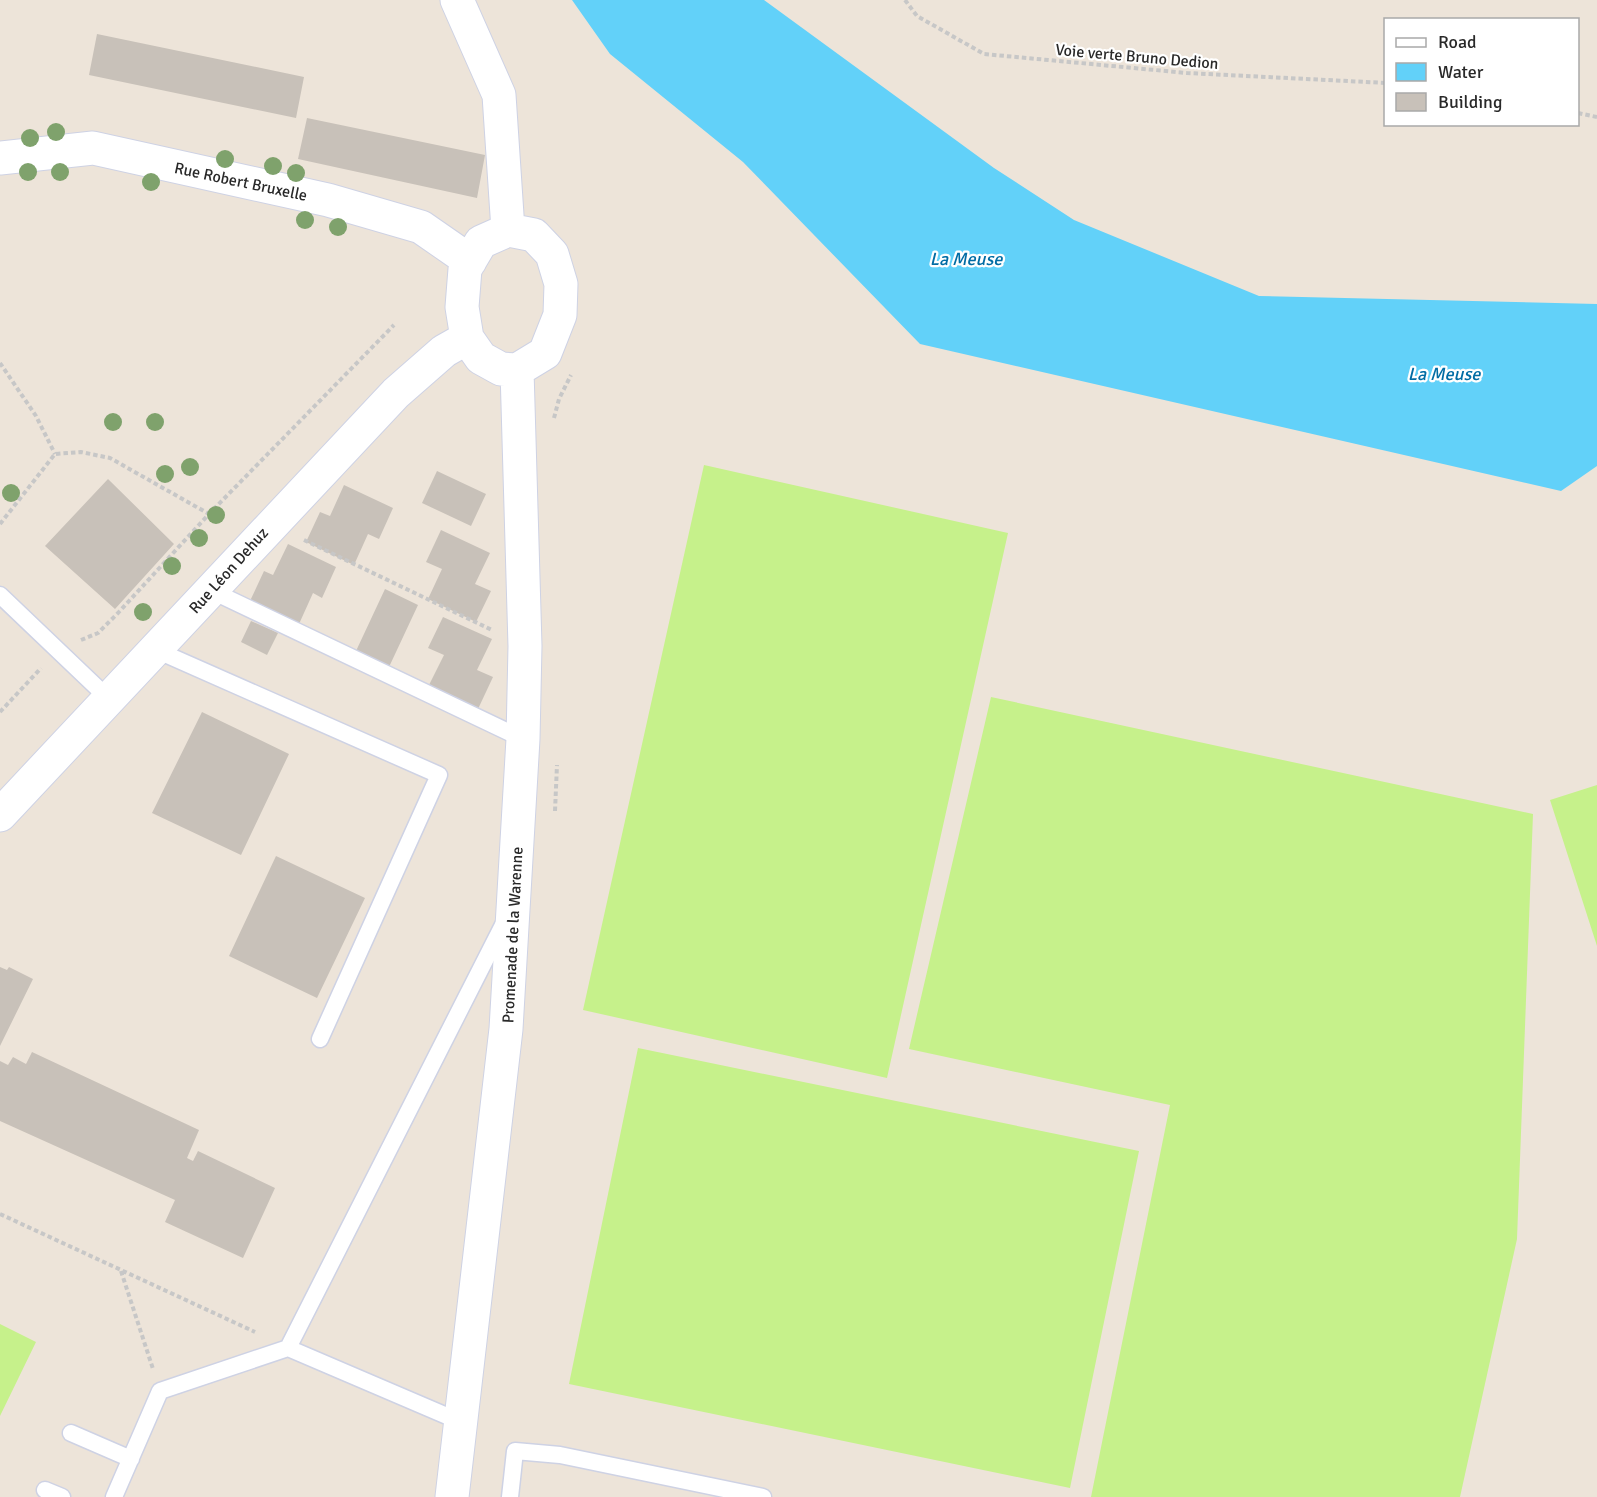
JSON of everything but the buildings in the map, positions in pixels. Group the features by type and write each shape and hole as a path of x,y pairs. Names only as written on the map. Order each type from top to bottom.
{"street":[{"path":"457,0 500,95 508,230"},
{"name":"Rue Robert Bruxelle","path":"0,158 93,148 328,200 421,226 470,261"},
{"path":"508,230 534,235 552,254 561,284 560,315 545,352 517,370 501,369 481,358 467,338 462,307 465,269 481,242 508,230"},
{"name":"Rue Léon Dehuz","path":"0,815 156,650 270,524 396,393 444,351 467,338"},
{"name":"Promenade de la Warenne","path":"453,1497 506,1029 514,903 523,738 525,646 517,370"}],"lane":[{"path":"210,590 523,738"},
{"path":"0,595 109,699"},
{"path":"156,650 439,775 320,1039"},
{"path":"288,1348 514,903"},
{"path":"114,1497 160,1391 288,1348 461,1422"},
{"path":"71,1433 130,1459"},
{"path":"510,1497 515,1451 560,1455 763,1497"},
{"path":"45,1490 62,1497"}],"path":[{"name":"Voie verte Bruno Dedion","path":"905,0 917,15 984,54 1187,73 1384,83"},
{"path":"1579,113 1597,117"},
{"path":"0,712 58,650 98,633 209,514 394,325"},
{"path":"0,363 36,416 55,454"},
{"path":"0,524 55,454 81,452 110,458 209,514"},
{"path":"270,524 525,646"},
{"path":"0,1214 288,1348"},
{"path":"121,1270 160,1391"}],"green space":[{"path":"704,465 1008,533 887,1078 583,1010"},
{"path":"991,697 1533,814 1517,1239 1460,1497 1091,1497 1170,1105 909,1049"},
{"path":"1597,785 1597,946 1550,800"},
{"path":"638,1048 1139,1151 1070,1488 569,1384"},
{"path":"0,1324 36,1342 0,1416"}],"water":[{"name":"La Meuse","path":"572,0 764,0 994,168 1074,220 1259,296 1597,304 1597,466 1561,491 920,344 743,162 610,54"}]}
